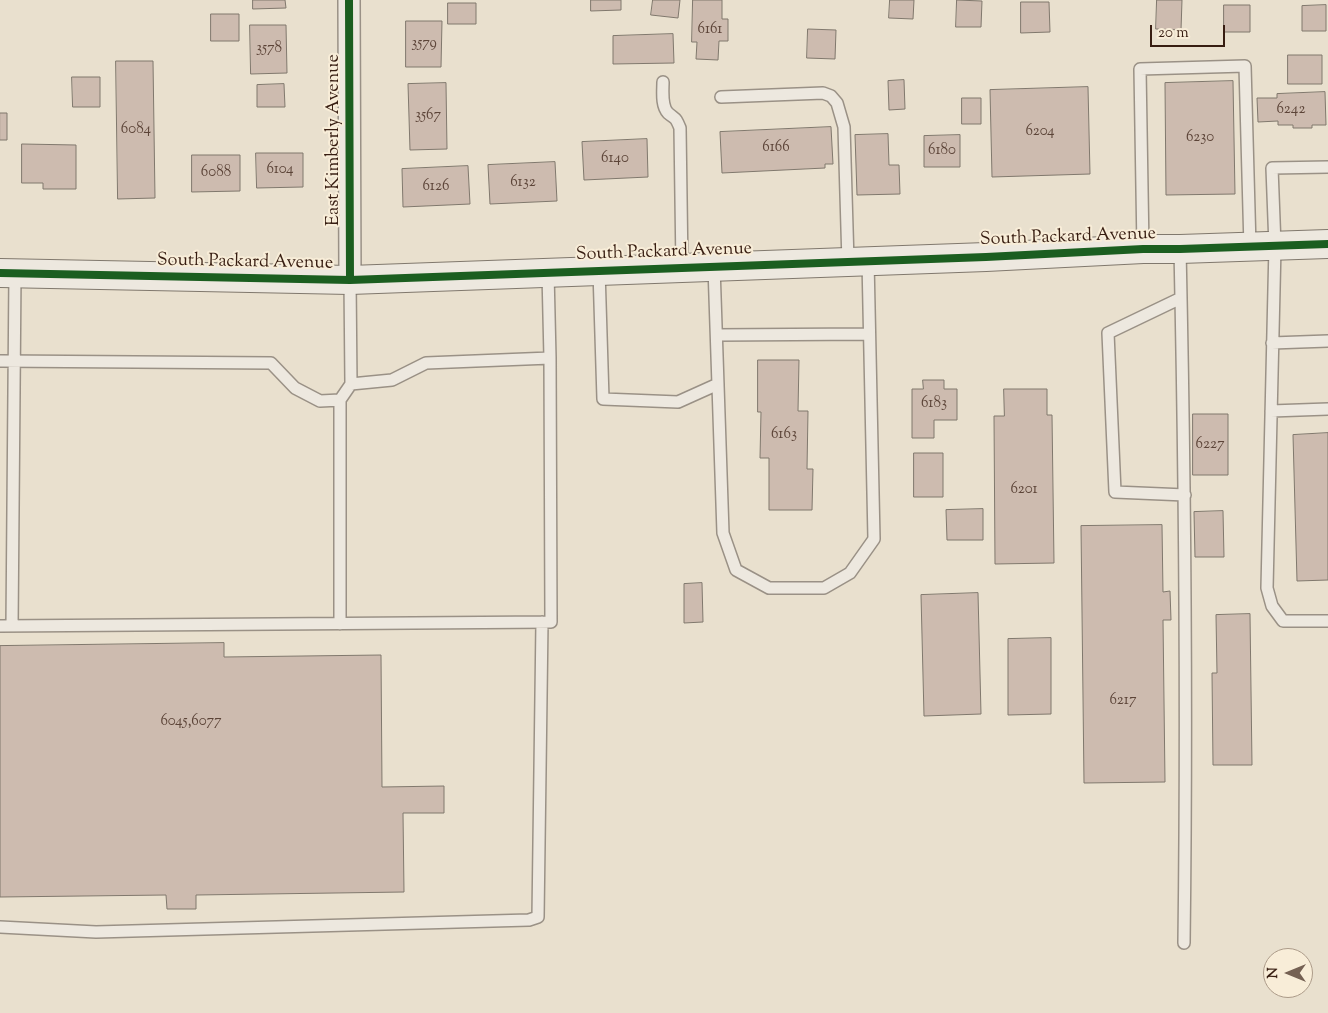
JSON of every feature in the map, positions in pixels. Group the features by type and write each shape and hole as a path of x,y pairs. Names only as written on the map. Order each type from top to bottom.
{"street":[{"name":"East Kimberly Avenue","path":"350,0 350,280"},
{"name":"South Packard Avenue","path":"8,273 350,280 1143,249 1328,244"}],"lane":[{"path":"1143,249 1140,69 1245,66 1272,342 1267,588 1272,606 1283,621 1328,621"},
{"path":"663,82 664,104 667,112 676,117 680,128 682,268"},
{"path":"714,267 723,533 736,570 769,588 824,588 850,573 874,539 869,334 858,261 844,127 837,103 830,96 823,93 721,97"},
{"path":"1263,246 1272,168 1328,167"},
{"path":"1180,249 1185,495 1186,782 1184,943"},
{"path":"599,271 603,399 678,402 718,384"},
{"path":"8,273 14,362 12,626"},
{"path":"0,626 551,622 548,273"},
{"path":"340,624 340,400 351,384 350,280"},
{"path":"1181,298 1108,333 1115,492 1185,495"},
{"path":"716,335 869,334"},
{"path":"1272,342 1328,341"},
{"path":"351,384 392,380 426,363 550,358"},
{"path":"0,361 271,363 295,388 320,401 340,400"},
{"path":"1271,411 1328,409"},
{"path":"0,926 96,932 529,920 538,917 542,622"}],"building":[{"path":"253,0 285,0 286,8 253,9"},
{"path":"591,0 621,0 621,10 591,11"},
{"path":"653,0 680,0 678,18 651,15"},
{"path":"693,0 722,0 722,19 728,19 728,41 719,41 718,60 696,59 697,42 692,42"},
{"path":"890,0 914,0 913,19 889,18"},
{"path":"957,0 982,1 981,27 956,27"},
{"path":"1157,0 1182,0 1181,30 1156,29"},
{"path":"1021,2 1049,2 1050,32 1021,33"},
{"path":"448,3 476,3 476,24 448,24"},
{"path":"1224,5 1250,5 1250,32 1224,32"},
{"path":"1326,5 1326,31 1302,31 1302,6"},
{"path":"211,14 239,14 239,41 211,41"},
{"path":"406,21 442,21 441,67 406,67"},
{"path":"250,25 286,25 287,73 251,74"},
{"path":"808,29 836,30 835,59 807,58"},
{"path":"673,34 674,63 613,64 613,36"},
{"path":"1288,55 1322,55 1322,84 1288,84"},
{"path":"116,61 153,61 155,198 118,199"},
{"path":"72,77 100,77 100,107 73,107"},
{"path":"904,80 905,109 889,110 888,81"},
{"path":"1233,81 1235,194 1166,195 1165,83"},
{"path":"446,83 447,149 410,150 408,84"},
{"path":"284,84 285,107 257,107 257,85"},
{"path":"1088,87 1090,174 992,177 990,90"},
{"path":"1325,92 1326,125 1312,125 1312,128 1293,128 1293,125 1278,125 1278,121 1258,122 1257,98 1277,98 1277,94"},
{"path":"962,98 981,98 981,124 962,124"},
{"path":"0,113 7,113 7,140 0,140"},
{"path":"831,127 833,164 825,164 825,168 722,173 720,132"},
{"path":"888,134 889,165 899,165 900,194 857,195 855,135"},
{"path":"960,135 960,167 924,167 924,136"},
{"path":"647,139 648,177 584,180 582,142"},
{"path":"22,144 76,145 76,189 43,189 43,183 22,183"},
{"path":"256,153 303,153 303,187 257,188"},
{"path":"192,155 240,155 240,191 192,192"},
{"path":"555,162 557,201 490,204 488,165"},
{"path":"468,166 470,204 403,207 402,169"},
{"path":"758,360 799,360 798,411 808,411 807,469 813,469 812,510 769,510 769,458 760,458 761,412 758,412"},
{"path":"923,380 944,380 944,389 957,389 957,420 934,420 934,438 912,438 912,389 923,389"},
{"path":"1004,389 1047,389 1047,415 1052,415 1054,563 995,564 994,416 1004,416"},
{"path":"1193,414 1228,414 1228,475 1193,475"},
{"path":"1328,433 1328,580 1297,581 1293,435"},
{"path":"914,453 943,453 943,497 914,497"},
{"path":"983,509 983,540 947,540 946,510"},
{"path":"1223,511 1224,557 1195,557 1194,512"},
{"path":"1162,525 1163,592 1170,591 1171,620 1163,620 1165,782 1084,783 1081,526"},
{"path":"702,583 703,622 684,623 684,584"},
{"path":"978,593 981,714 924,716 921,595"},
{"path":"1250,614 1252,765 1213,765 1212,673 1217,673 1216,615"},
{"path":"1051,638 1051,714 1008,715 1008,639"},
{"path":"224,643 224,657 381,655 382,787 444,786 444,813 403,813 404,892 196,895 196,909 167,909 166,895 0,897 0,646"}],"cycle path":[{"path":"349,0 350,280"},
{"path":"0,273 350,280 986,257 1143,249 1328,244"}]}
